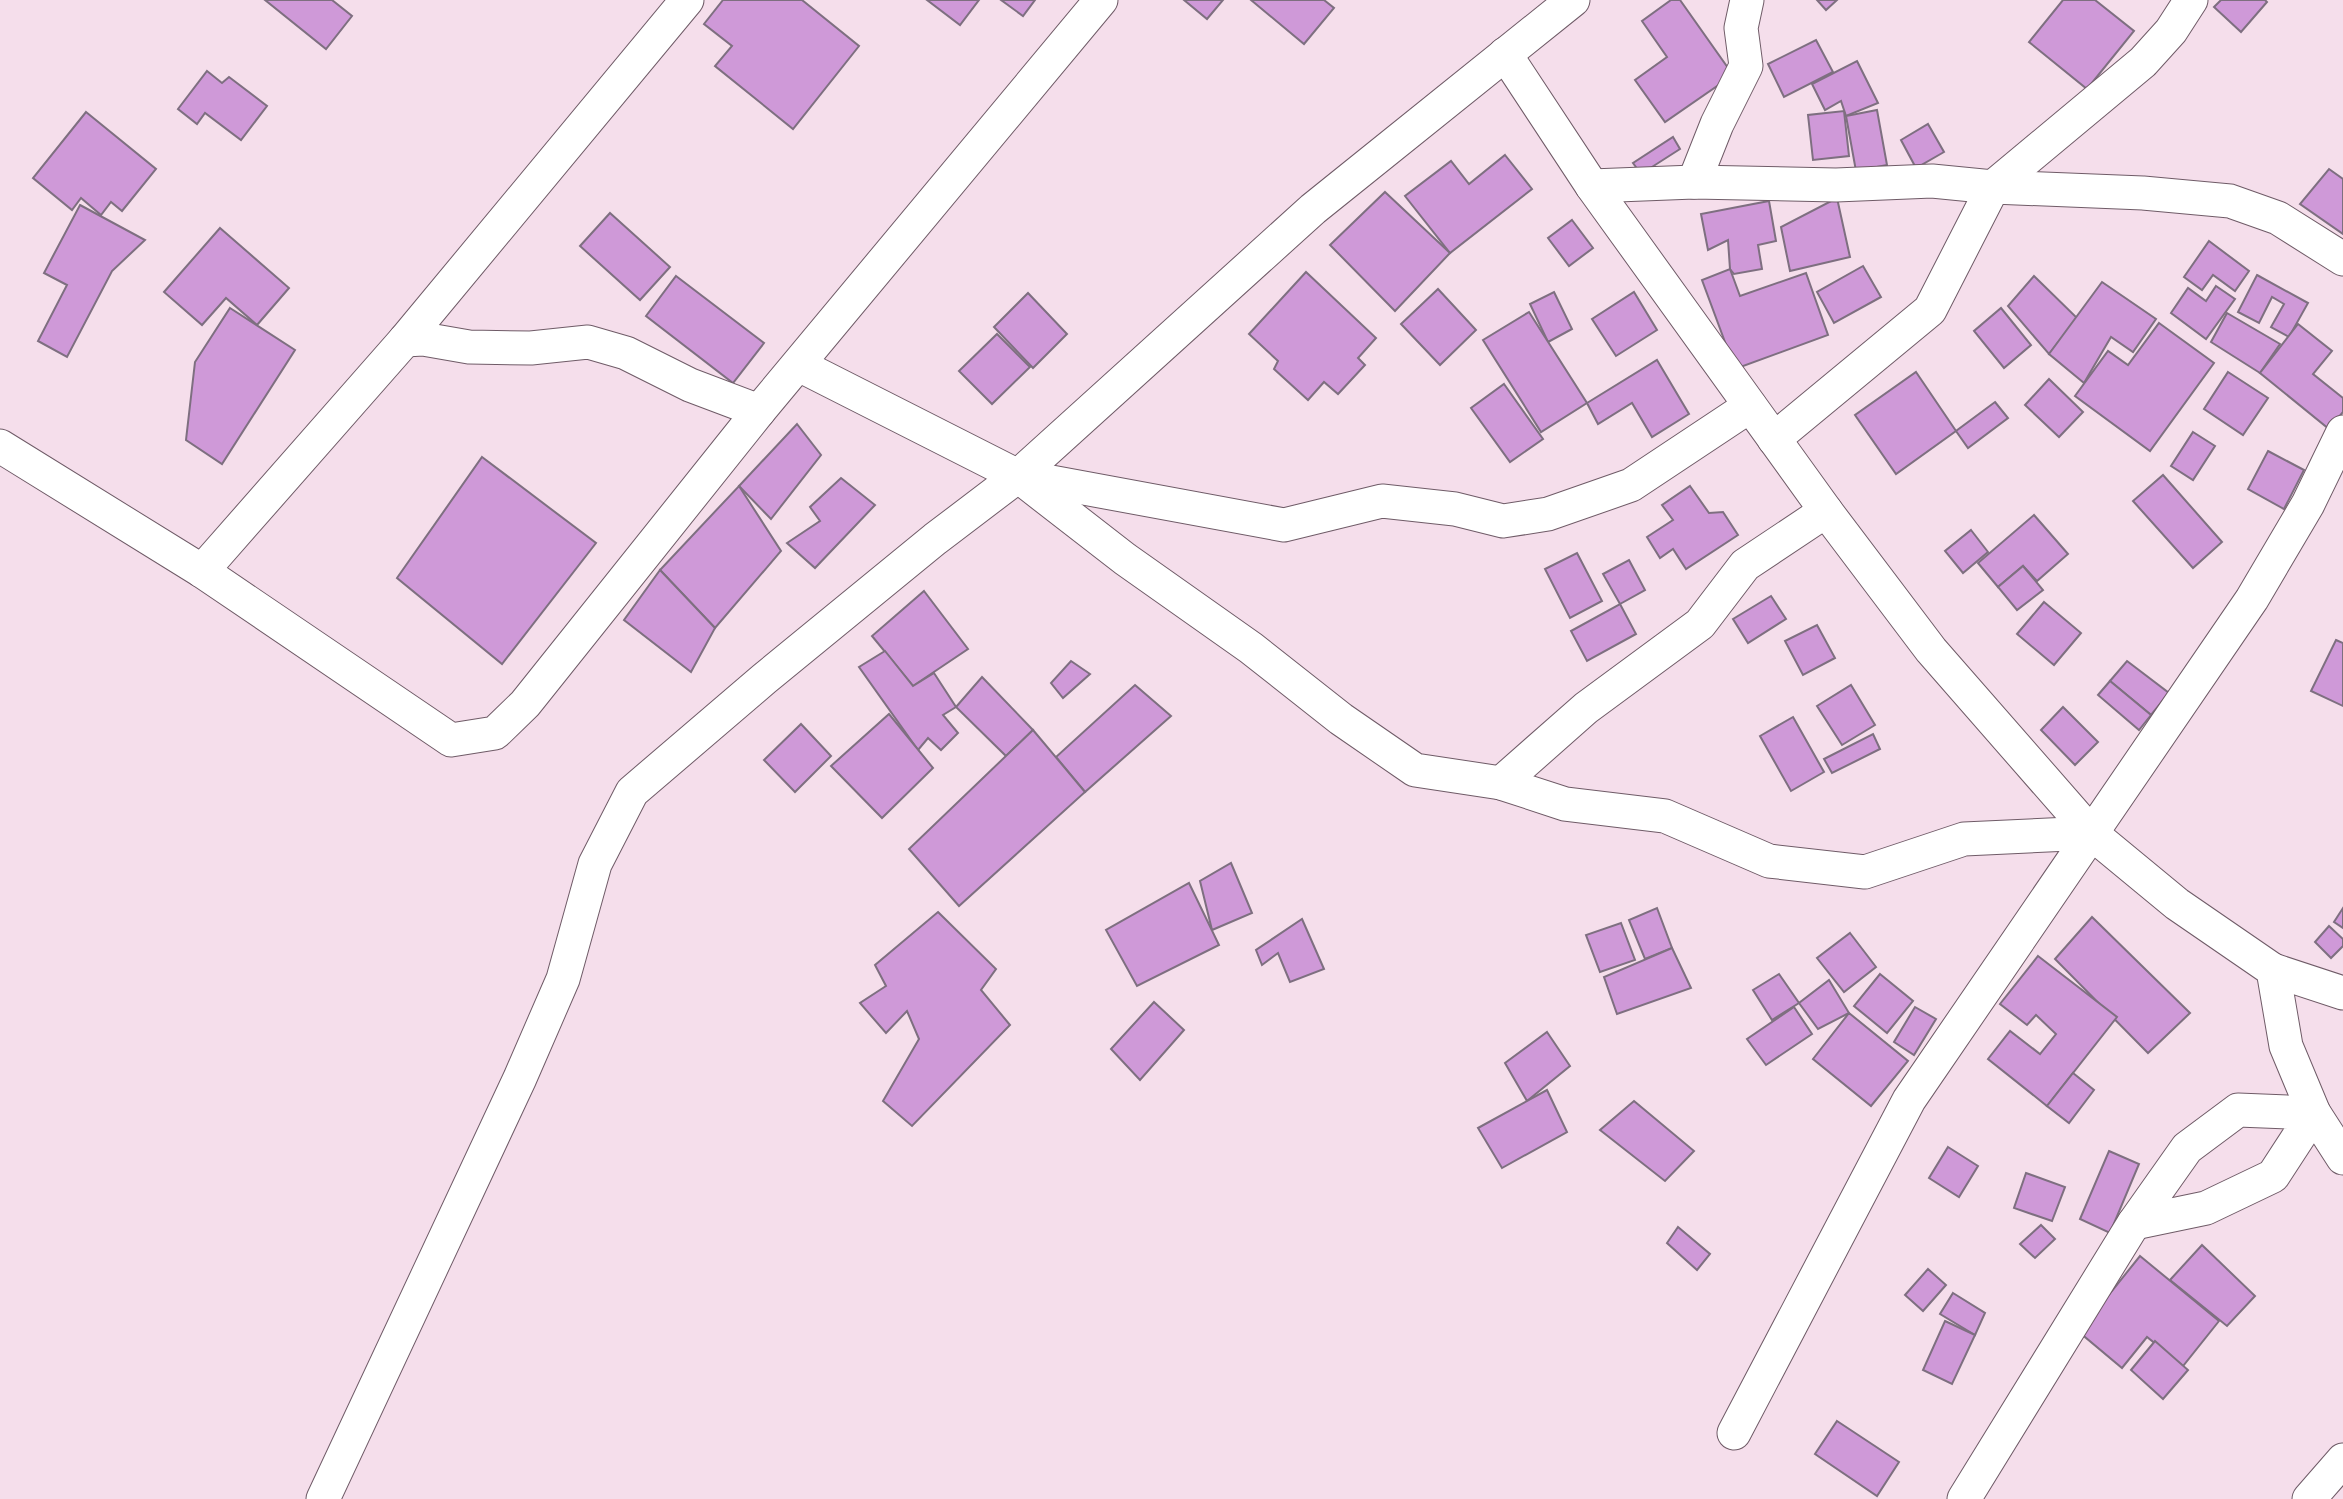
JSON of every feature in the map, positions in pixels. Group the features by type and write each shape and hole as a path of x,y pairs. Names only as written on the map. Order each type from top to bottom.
{"street":[{"path":"202,571 405,340 687,0"},
{"path":"0,446 202,571 451,740 495,733 525,704 759,411 1101,0"},
{"path":"323,1499 520,1078 563,979 595,864 632,792 764,679 935,539 1018,476 1313,209 1573,0"},
{"path":"1694,182 1717,124 1746,66 1741,28 1747,0"},
{"path":"1774,439 1930,310 1993,187 2143,62 2171,31 2190,0"},
{"path":"1505,54 1592,186 1826,511 1931,650 2091,833 2177,904 2273,970 2343,993"},
{"path":"1592,186 1694,182 1836,185 1932,181 1993,187 2143,193 2230,201 2278,218 2343,259"},
{"path":"405,340 423,339 469,347 531,348 588,342 625,353 690,385 759,411"},
{"path":"799,365 1018,476 1125,559 1251,648 1341,719 1415,770 1501,783 1565,804 1665,816 1769,862 1865,872 1964,839 2091,833"},
{"path":"1018,476 1284,525 1382,501 1455,509 1503,521 1549,514 1631,485 1750,406"},
{"path":"1734,1433 1909,1100 2252,599 2308,504 2343,432"},
{"path":"1501,783 1586,708 1700,624 1745,565 1826,511"},
{"path":"2273,970 2286,1046 2314,1113 2343,1158"},
{"path":"1964,1499 2134,1223 2186,1148 2238,1110 2314,1113"},
{"path":"2134,1223 2206,1208 2273,1176 2314,1113"},
{"path":"2314,1498 2343,1460"}],"building":[{"path":"265,0 332,0 352,16 326,49"},
{"path":"723,0 802,0 859,46 793,129 715,66 732,46 704,24"},
{"path":"927,0 979,0 960,25"},
{"path":"1001,0 1035,0 1023,16"},
{"path":"1184,0 1223,0 1207,19"},
{"path":"1251,0 1324,0 1334,8 1304,44"},
{"path":"1671,0 1680,0 1733,75 1665,122 1635,80 1667,57 1642,21"},
{"path":"1817,0 1837,0 1826,10"},
{"path":"2063,0 2095,0 2134,31 2087,89 2029,42"},
{"path":"2221,0 2267,2 2241,32 2214,7"},
{"path":"1816,40 1833,72 1784,97 1768,64"},
{"path":"1857,61 1878,103 1846,116 1841,101 1825,110 1812,84"},
{"path":"207,71 222,83 229,77 267,106 241,140 205,113 197,124 178,109"},
{"path":"1877,110 1887,165 1856,171 1846,116"},
{"path":"1844,111 1849,156 1813,160 1808,115"},
{"path":"86,112 156,169 122,211 111,202 101,215 81,198 72,210 33,178"},
{"path":"1928,124 1944,152 1916,168 1901,140"},
{"path":"1673,137 1680,149 1641,174 1633,163"},
{"path":"1505,155 1532,189 1450,253 1405,196 1451,161 1469,184"},
{"path":"2329,169 2343,179 2343,234 2300,204"},
{"path":"1385,192 1450,253 1395,311 1330,245"},
{"path":"1837,198 1850,257 1790,271 1781,227"},
{"path":"1769,201 1776,241 1758,245 1762,269 1734,274 1730,269 1728,240 1708,250 1701,214"},
{"path":"80,205 145,240 112,271 67,357 38,341 67,285 44,273"},
{"path":"610,213 670,267 640,300 580,246"},
{"path":"1572,220 1593,248 1569,266 1548,238"},
{"path":"220,228 289,288 257,325 226,298 202,325 164,292"},
{"path":"2209,241 2249,271 2235,291 2213,275 2202,290 2184,277"},
{"path":"1863,266 1881,297 1834,323 1817,292"},
{"path":"1730,269 1740,296 1806,273 1828,335 1735,369 1702,280"},
{"path":"1306,272 1376,338 1358,358 1365,365 1338,394 1324,382 1308,400 1274,369 1278,361 1249,334"},
{"path":"2257,275 2308,303 2289,337 2271,327 2284,304 2272,297 2259,323 2238,312"},
{"path":"676,276 764,343 733,383 646,316"},
{"path":"2034,276 2077,318 2049,354 2008,306"},
{"path":"2102,282 2156,319 2133,352 2111,337 2084,383 2049,354"},
{"path":"2216,286 2235,299 2206,339 2171,313 2188,288 2206,301"},
{"path":"1438,289 1476,330 1440,365 1401,324"},
{"path":"1554,292 1572,329 1548,342 1530,304"},
{"path":"1634,292 1657,330 1616,356 1592,319"},
{"path":"1028,293 1067,334 1033,368 994,327"},
{"path":"230,308 295,350 222,464 186,440 195,362"},
{"path":"2001,308 2031,345 2004,368 1974,331"},
{"path":"1529,312 1587,403 1541,432 1483,340"},
{"path":"2227,313 2280,344 2260,373 2211,342"},
{"path":"2159,323 2214,363 2150,451 2075,396 2108,351 2128,365"},
{"path":"2298,324 2332,351 2313,374 2343,398 2343,412 2329,429 2260,373"},
{"path":"997,334 1030,367 992,404 959,371"},
{"path":"1657,360 1689,414 1652,437 1632,403 1598,424 1587,403"},
{"path":"1916,372 1956,431 1896,474 1855,415"},
{"path":"2228,372 2268,398 2243,435 2204,409"},
{"path":"2049,379 2083,412 2059,437 2025,405"},
{"path":"1504,384 1543,439 1510,462 1471,408"},
{"path":"1995,402 2008,418 1968,448 1956,431"},
{"path":"797,424 821,455 771,519 739,486"},
{"path":"2193,432 2215,446 2193,480 2171,466"},
{"path":"2268,451 2304,470 2284,509 2248,489"},
{"path":"482,457 596,543 502,664 397,578"},
{"path":"2163,475 2222,542 2193,568 2133,501"},
{"path":"841,478 875,505 815,568 787,543 820,521 810,507"},
{"path":"739,486 781,551 715,628 660,570"},
{"path":"1690,486 1709,513 1723,512 1738,535 1686,569 1673,549 1660,558 1647,537 1673,520 1662,505"},
{"path":"2034,515 2068,554 2037,581 2023,566 1998,587 1978,563"},
{"path":"1971,530 1988,552 1963,573 1945,551"},
{"path":"1577,553 1602,601 1570,618 1545,569"},
{"path":"1629,560 1645,590 1620,604 1603,574"},
{"path":"2023,566 2043,590 2017,610 1998,587"},
{"path":"660,570 715,628 691,672 624,620"},
{"path":"924,591 968,649 913,686 872,636"},
{"path":"1771,596 1786,619 1748,643 1733,619"},
{"path":"2044,602 2081,633 2054,665 2017,634"},
{"path":"1620,604 1636,634 1587,661 1571,631"},
{"path":"1817,625 1835,658 1803,675 1785,641"},
{"path":"2336,640 2343,643 2343,706 2311,691"},
{"path":"885,651 913,686 934,673 956,707 943,715 958,733 941,750 928,738 918,750 859,667"},
{"path":"1071,661 1090,674 1063,698 1051,683"},
{"path":"2127,661 2169,693 2151,715 2110,681"},
{"path":"982,677 1033,730 1006,756 956,707"},
{"path":"2110,681 2151,715 2139,730 2098,695"},
{"path":"1135,685 1171,716 1085,792 1056,757"},
{"path":"1851,685 1875,725 1842,745 1817,706"},
{"path":"2063,707 2098,742 2075,765 2041,730"},
{"path":"889,714 933,768 882,818 831,766"},
{"path":"1793,717 1824,772 1791,791 1760,736"},
{"path":"801,724 831,756 795,792 764,760"},
{"path":"1033,730 1085,792 959,906 909,849"},
{"path":"1873,734 1880,749 1832,773 1824,759"},
{"path":"1231,863 1252,913 1212,930 1200,881"},
{"path":"1189,883 1219,945 1137,986 1106,930"},
{"path":"1657,908 1672,948 1645,959 1629,920"},
{"path":"2343,908 2343,928 2334,922"},
{"path":"938,912 996,969 981,990 1010,1025 912,1126 883,1101 919,1039 907,1011 886,1033 860,1003 886,986 875,965"},
{"path":"2092,917 2190,1013 2148,1053 2055,959"},
{"path":"1302,919 1324,969 1290,982 1278,953 1262,965 1256,950"},
{"path":"1621,923 1635,960 1600,972 1586,935"},
{"path":"2329,926 2343,939 2343,946 2331,958 2315,942"},
{"path":"1850,933 1876,967 1844,992 1817,958"},
{"path":"1672,948 1691,988 1617,1014 1604,977"},
{"path":"2038,956 2117,1017 2047,1106 1988,1059 2010,1031 2040,1054 2056,1034 2036,1015 2027,1025 2000,1004"},
{"path":"1779,974 1799,1003 1772,1020 1753,990"},
{"path":"1880,974 1913,1001 1887,1033 1854,1006"},
{"path":"1829,980 1849,1013 1818,1029 1799,1003"},
{"path":"1154,1002 1184,1030 1140,1080 1111,1049"},
{"path":"1794,1007 1812,1034 1766,1065 1747,1039"},
{"path":"1915,1007 1936,1019 1914,1055 1894,1042"},
{"path":"1849,1013 1908,1061 1871,1106 1813,1059"},
{"path":"1547,1032 1570,1066 1527,1101 1505,1063"},
{"path":"2073,1073 2094,1090 2069,1123 2047,1106"},
{"path":"1547,1090 1567,1132 1502,1168 1478,1128"},
{"path":"1634,1101 1694,1151 1665,1181 1600,1130"},
{"path":"1948,1147 1978,1166 1959,1197 1929,1178"},
{"path":"2109,1151 2139,1164 2110,1233 2080,1219"},
{"path":"2026,1173 2065,1187 2052,1221 2014,1208"},
{"path":"2041,1225 2055,1239 2035,1258 2020,1244"},
{"path":"1678,1227 1710,1254 1697,1270 1667,1243"},
{"path":"2202,1245 2255,1296 2227,1326 2170,1280"},
{"path":"2140,1256 2219,1321 2183,1366 2147,1337 2122,1368 2079,1332"},
{"path":"1928,1269 1946,1285 1923,1311 1905,1295"},
{"path":"1953,1293 1985,1313 1975,1335 1940,1314"},
{"path":"1945,1321 1975,1335 1952,1384 1923,1370"},
{"path":"2155,1341 2188,1370 2163,1399 2131,1370"},
{"path":"1837,1421 1899,1462 1877,1496 1815,1454"}]}
